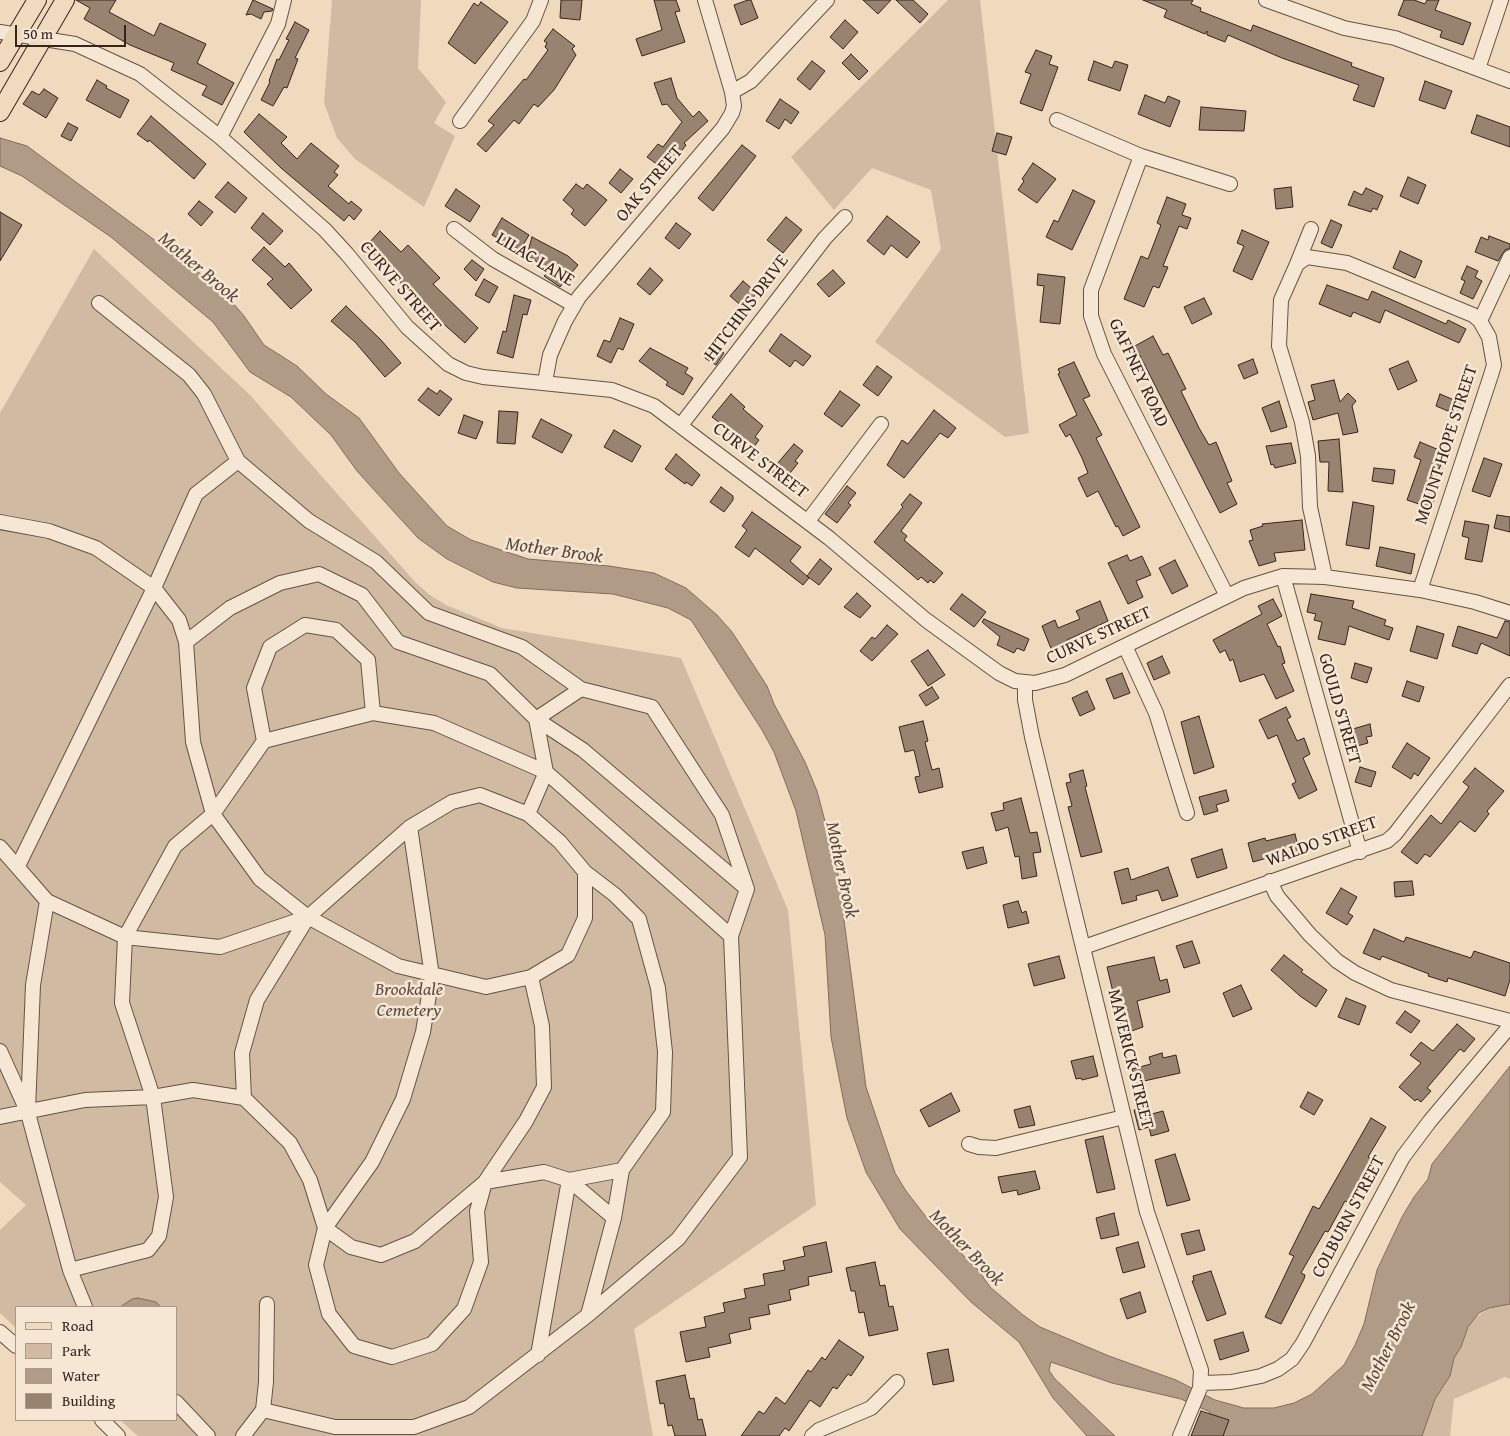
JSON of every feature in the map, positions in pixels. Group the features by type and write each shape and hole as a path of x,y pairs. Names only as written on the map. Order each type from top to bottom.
{"main road":[{"path":"0,62 8,34 37,0"},
{"path":"0,112 65,0"}],"street":[{"path":"220,137 278,24 284,0"},
{"path":"460,121 530,25 541,0"},
{"name":"OAK STREET","path":"545,382 550,356 574,305 723,128 734,106 732,92 704,0"},
{"path":"732,92 751,81 827,0"},
{"path":"1266,0 1344,28 1396,38 1510,81"},
{"path":"1478,69 1501,0"},
{"name":"CURVE STREET","path":"8,34 83,47 128,67 164,91 220,137 336,242 407,327 438,357 458,370 474,376 601,388 623,393 654,406 808,521 926,620 999,673 1025,683 1044,681 1065,675 1244,588 1283,576 1325,577 1420,590 1475,602 1510,613"},
{"path":"1057,120 1141,156 1230,184"},
{"name":"GAFFNEY ROAD","path":"1141,156 1091,290 1091,316 1104,354 1227,596"},
{"name":"HITCHINS DRIVE","path":"681,425 825,238 845,217"},
{"name":"LILAC LANE","path":"454,229 493,259 574,305"},
{"path":"1311,229 1281,300 1279,346 1302,422 1308,456 1310,507 1325,577"},
{"path":"1297,264 1307,257 1348,263 1472,315 1480,321 1510,257"},
{"path":"99,302 189,376 204,394 238,462 309,522 376,562 429,613 522,647 581,689 652,707 722,816 746,889 732,936 740,1157 678,1239 538,1355 469,1407 414,1427 335,1427 263,1410"},
{"name":"MOUNT HOPE STREET","path":"1420,590 1494,364 1492,346 1480,321"},
{"path":"808,521 881,424"},
{"path":"18,866 154,588 196,494 238,462"},
{"path":"0,522 48,531 96,548 154,588 179,620 186,642 193,742 214,814 260,879 308,917 398,966 486,988 531,977 568,955 585,918 585,872"},
{"path":"186,642 238,604 280,583 319,574 362,594 398,642 490,674 536,719 583,750 746,889"},
{"name":"GOULD STREET","path":"1283,576 1360,852"},
{"path":"264,741 254,688 270,647 305,625 336,630 368,660 372,713"},
{"path":"1125,646 1156,713 1187,813"},
{"name":"MAVERICK STREET","path":"1025,683 1026,703 1032,737 1151,1225 1199,1364 1201,1385"},
{"name":"WALDO STREET","path":"1084,947 1387,841 1395,834 1510,685"},
{"path":"536,719 581,689"},
{"path":"70,1270 148,1250 159,1236 166,1197 153,1097 122,1003 125,937 175,846 214,814 264,741 372,713 434,722 546,772 732,936"},
{"path":"528,814 546,772 536,719"},
{"path":"244,1098 242,1053 258,1000 308,917 410,827 452,802 480,795 528,814 560,842 585,872 615,895 639,919 658,988 665,1052 663,1112 622,1170 614,1218 588,1314"},
{"path":"410,827 432,976 423,1032 403,1099 372,1162 325,1228 316,1266 329,1314 354,1346 392,1357 432,1344 464,1309 481,1262 477,1211 485,1182"},
{"path":"0,847 47,901 125,937 220,947 308,917"},
{"path":"1270,881 1277,896 1310,935 1337,961 1355,973 1391,990 1510,1021"},
{"path":"28,1113 33,986 47,901"},
{"path":"0,1117 28,1113 85,1100 153,1097 193,1090 244,1098 290,1143 310,1180 325,1228 351,1248 381,1255 415,1241 485,1182 526,1121 544,1087 542,1026 531,977"},
{"name":"COLBURN STREET","path":"1201,1385 1262,1376 1278,1369 1292,1358 1303,1343 1403,1157 1430,1121 1510,1026"},
{"path":"0,1051 28,1113 70,1270 85,1306"},
{"path":"969,1144 979,1147 996,1148 1124,1117"},
{"path":"569,1180 622,1170"},
{"path":"485,1182 544,1172 569,1180 614,1218"},
{"path":"538,1355 569,1180"},
{"path":"243,1436 263,1410 266,1382 264,1344 267,1304"},
{"path":"0,1332 15,1345"},
{"path":"812,1436 819,1430 871,1408 897,1382"},
{"path":"1180,1436 1201,1385"},
{"path":"178,1404 208,1436"},
{"path":"103,1421 118,1436"}],"green space":[{"path":"332,0 421,0 418,68 446,102 434,123 455,136 424,207 355,159 337,138 324,103"},
{"path":"948,0 980,0 1029,433 1005,437 875,342 941,249 931,190 872,168 834,210 791,157"},
{"name":"Brookdale Cemetery","path":"94,249 250,395 416,583 430,595 446,605 502,628 681,658 788,910 816,1205 634,1329 653,1436 138,1436 121,1421 178,1421 178,1306 15,1306 15,1327 0,1313 0,1230 26,1205 0,1182 0,413"},
{"path":"1510,1298 1510,1379 1505,1377 1454,1399 1450,1436 1420,1436 1435,1399 1446,1382 1460,1337 1473,1320 1489,1308"}],"water":[{"name":"Mother Brook","path":"0,138 27,146 221,289 244,316 264,345 297,366 326,394 359,418 399,473 447,526 471,540 528,559 609,566 654,573 686,588 717,615 732,632 767,686 774,704 805,762 817,791 837,867 866,1087 895,1173 906,1191 930,1222 979,1271 990,1287 1040,1327 1109,1356 1176,1380 1215,1400 1244,1408 1274,1408 1294,1403 1312,1394 1344,1365 1355,1345 1364,1324 1377,1270 1402,1217 1428,1179 1432,1164 1510,1066 1510,1304 1489,1308 1479,1313 1468,1327 1461,1347 1454,1358 1450,1376 1435,1399 1422,1436 1201,1436 1210,1412 1181,1399 1112,1383 1051,1362 1049,1370 1054,1378 1115,1436 1087,1436 1053,1398 1019,1342 971,1302 900,1229 866,1172 847,1118 831,1037 825,935 796,811 774,752 762,730 691,620 668,608 613,594 517,588 493,582 447,559 418,538 357,471 331,435 291,397 250,372 213,322 111,237 22,176 0,166"},
{"path":"138,1298 156,1302 160,1306 122,1306 132,1299"}],"building":[{"path":"76,0 116,0 109,12 154,36 160,23 206,44 197,63 234,83 222,105 202,95 207,86 171,70 174,63 130,45 84,19 90,8"},
{"path":"253,0 273,9 272,11 264,12 261,19 251,14 246,15"},
{"path":"561,0 582,0 580,20 560,18"},
{"path":"654,0 676,0 680,11 675,12 685,42 642,56 636,39 662,30"},
{"path":"751,0 758,18 741,25 734,5"},
{"path":"863,0 891,0 878,14"},
{"path":"896,0 913,0 928,14 920,23"},
{"path":"1143,0 1193,0 1191,4 1201,8 1200,11 1251,31 1253,25 1352,63 1351,66 1384,78 1374,107 1353,100 1359,85 1282,58 1228,35 1225,42 1207,35 1207,31 1205,34 1164,17 1167,10"},
{"path":"1404,0 1414,0 1425,4 1427,0 1439,0 1435,10 1471,23 1463,45 1440,37 1442,31 1398,15"},
{"path":"481,2 508,22 475,64 448,43 474,3 478,6"},
{"path":"845,20 858,32 843,49 830,37"},
{"path":"295,22 309,30 295,58 298,59 287,88 284,87 273,106 261,100 270,82 277,59 279,60 289,40 286,39"},
{"path":"553,29 575,46 572,49 576,55 554,90 538,107 534,104 519,124 514,120 486,152 477,144 494,125 488,121 524,79 526,80 548,50 545,47 547,43 544,41"},
{"path":"1036,50 1052,56 1049,64 1058,67 1042,111 1020,103 1031,74 1025,72"},
{"path":"851,54 868,71 859,80 842,63"},
{"path":"812,61 825,71 810,90 797,79"},
{"path":"1094,61 1112,68 1115,61 1128,65 1120,91 1088,80"},
{"path":"671,78 677,98 693,117 699,111 708,121 684,143 686,145 674,161 670,157 662,168 647,157 658,144 663,147 682,122 667,104 662,105 654,83"},
{"path":"97,80 107,86 106,88 129,100 120,118 86,100"},
{"path":"1425,81 1452,91 1445,109 1419,100"},
{"path":"44,89 58,98 46,118 23,104 32,91 39,95"},
{"path":"1145,95 1165,103 1168,96 1180,101 1170,127 1138,114"},
{"path":"780,99 799,112 791,124 785,119 779,129 766,121"},
{"path":"1201,107 1246,111 1244,131 1199,130"},
{"path":"259,114 287,137 281,143 297,159 311,143 339,166 334,172 338,175 328,186 349,204 351,201 362,210 354,220 349,215 344,221 281,168 244,132"},
{"path":"1477,115 1510,127 1510,147 1471,133"},
{"path":"151,116 206,164 194,179 149,140 148,142 137,134"},
{"path":"68,123 78,128 71,141 61,136"},
{"path":"997,133 1012,137 1006,155 992,151"},
{"path":"742,145 756,156 713,211 698,198"},
{"path":"1033,163 1056,179 1037,203 1018,190 1024,181 1022,179"},
{"path":"620,169 633,179 621,193 609,183"},
{"path":"1408,177 1426,185 1418,204 1400,196"},
{"path":"228,182 247,198 235,213 215,197"},
{"path":"576,184 583,189 587,184 607,200 585,226 571,214 574,210 563,200"},
{"path":"1291,187 1293,207 1276,209 1274,189"},
{"path":"1366,188 1383,196 1377,210 1373,208 1371,212 1348,205 1354,191 1362,195"},
{"path":"456,189 480,206 470,222 445,206"},
{"path":"1073,190 1095,201 1072,250 1046,237 1054,220 1058,222"},
{"path":"1167,197 1186,204 1182,215 1191,218 1187,229 1179,226 1163,266 1168,267 1159,288 1153,286 1144,307 1124,299 1141,256 1148,259 1161,225 1157,223"},
{"path":"199,201 213,212 201,226 188,214"},
{"path":"0,212 22,225 0,261"},
{"path":"263,213 283,231 270,245 251,228"},
{"path":"887,216 920,242 907,258 891,245 884,255 867,241"},
{"path":"786,217 802,230 783,253 767,240"},
{"path":"502,218 529,235 520,250 492,235"},
{"path":"1331,220 1342,225 1332,248 1321,243"},
{"path":"676,223 691,234 679,249 665,238"},
{"path":"1242,230 1269,242 1252,280 1233,271 1244,246 1237,243"},
{"path":"380,231 401,252 408,245 440,278 433,284 478,328 465,343 418,301 366,246"},
{"path":"1489,236 1510,244 1510,248 1505,250 1498,261 1475,252 1481,237 1488,240"},
{"path":"532,237 568,256 578,265 560,287 544,276 547,273 544,270 546,268 527,255"},
{"path":"264,247 285,267 289,263 312,290 291,309 267,284 273,279 252,260"},
{"path":"1400,251 1422,261 1415,278 1393,268"},
{"path":"472,260 484,269 476,281 464,269"},
{"path":"1467,266 1478,271 1475,277 1482,281 1473,299 1460,293 1465,281 1461,279"},
{"path":"650,268 663,280 650,295 637,284"},
{"path":"833,270 845,283 829,297 817,284"},
{"path":"1038,274 1065,277 1060,324 1040,322 1044,286 1037,285"},
{"path":"484,279 498,287 489,303 475,295"},
{"path":"743,281 757,293 744,308 730,296"},
{"path":"1327,285 1368,300 1372,291 1446,324 1448,320 1466,329 1459,343 1385,310 1380,323 1353,312 1351,317 1319,304"},
{"path":"514,295 531,300 527,315 523,314 513,358 497,353 503,331 506,332"},
{"path":"1204,298 1212,314 1192,324 1184,307"},
{"path":"346,306 381,340 401,363 385,377 355,342 331,321"},
{"path":"620,318 634,324 623,350 618,348 611,363 597,356 604,340 610,342"},
{"path":"781,334 811,356 803,366 795,360 790,367 769,351"},
{"path":"1153,336 1163,355 1168,353 1186,389 1181,391 1199,428 1209,445 1216,442 1232,481 1227,483 1237,504 1220,513 1135,346"},
{"path":"712,346 724,353 716,365 705,358"},
{"path":"650,348 688,368 685,373 693,378 683,395 666,385 668,382 639,361"},
{"path":"1253,359 1258,373 1244,379 1238,365"},
{"path":"1408,361 1417,381 1398,390 1389,369"},
{"path":"1074,362 1090,396 1083,399 1102,435 1096,438 1140,527 1123,536 1118,526 1116,527 1098,491 1087,497 1078,478 1088,473 1070,434 1066,437 1059,425 1077,415 1058,374 1060,373 1058,369"},
{"path":"877,366 892,377 878,396 863,385"},
{"path":"1334,380 1340,402 1348,393 1356,401 1352,406 1358,432 1343,435 1338,413 1313,420 1308,402 1315,400 1311,385"},
{"path":"428,388 437,394 440,390 452,399 439,416 418,400"},
{"path":"840,391 860,405 842,427 824,414"},
{"path":"731,394 745,407 743,409 763,426 755,437 759,440 747,456 735,446 739,441 712,417"},
{"path":"1440,394 1454,400 1457,395 1467,399 1460,416 1436,406"},
{"path":"1279,401 1287,427 1271,432 1262,408"},
{"path":"934,410 956,428 948,438 940,433 904,478 887,465 902,440 908,444"},
{"path":"499,411 518,412 515,444 497,443"},
{"path":"464,415 483,422 476,439 458,433"},
{"path":"541,419 572,435 562,453 532,437"},
{"path":"614,430 641,446 632,462 604,447"},
{"path":"1339,439 1343,492 1328,491 1329,462 1320,462 1318,441"},
{"path":"1420,442 1446,453 1432,485 1439,487 1431,508 1407,500 1421,460 1414,457"},
{"path":"1291,443 1296,463 1275,468 1273,464 1271,465 1266,446"},
{"path":"794,444 803,451 795,461 798,463 783,482 771,471"},
{"path":"676,454 700,475 692,486 686,482 685,484 665,469"},
{"path":"1484,458 1502,464 1490,497 1472,491"},
{"path":"1374,468 1395,470 1393,484 1372,481"},
{"path":"847,486 856,493 848,503 851,505 837,523 825,514"},
{"path":"721,487 733,496 733,500 724,512 710,502"},
{"path":"910,494 922,503 901,531 907,536 904,540 943,573 934,583 930,580 928,583 921,577 918,580 874,542 903,507 901,505"},
{"path":"1353,502 1374,506 1369,549 1346,545"},
{"path":"752,512 801,547 790,561 809,578 803,585 755,548 749,557 735,547 747,530 742,526"},
{"path":"1497,515 1510,517 1510,532 1494,528"},
{"path":"1302,520 1305,550 1274,553 1276,561 1259,566 1249,541 1253,540 1250,530 1263,526 1262,524"},
{"path":"1465,521 1489,525 1482,562 1465,559 1469,538 1462,536"},
{"path":"1380,547 1415,554 1411,574 1376,566"},
{"path":"1127,555 1130,561 1142,556 1151,575 1136,581 1143,597 1128,604 1108,563"},
{"path":"820,559 832,569 819,585 807,576"},
{"path":"1175,560 1188,586 1172,594 1159,568"},
{"path":"857,593 871,606 860,618 844,607"},
{"path":"962,594 986,612 974,627 950,609"},
{"path":"1311,594 1354,601 1352,608 1386,620 1384,625 1393,628 1389,640 1349,626 1345,645 1318,639 1322,622 1314,620 1316,614 1307,612"},
{"path":"1273,599 1282,616 1267,624 1278,647 1280,646 1285,663 1282,664 1294,691 1276,699 1264,674 1240,682 1233,659 1230,661 1225,650 1220,653 1213,640 1262,614 1258,606"},
{"path":"1100,601 1108,621 1067,640 1068,644 1052,651 1042,626 1055,620 1058,628 1080,619 1076,611"},
{"path":"984,619 1029,639 1024,651 1017,648 1014,653 997,645 1000,637 982,622"},
{"path":"1505,621 1510,622 1510,656 1481,643 1477,654 1452,646 1458,626 1497,638"},
{"path":"887,625 898,634 872,661 860,651 872,637 875,639"},
{"path":"1417,626 1444,634 1437,659 1410,651"},
{"path":"928,650 945,675 928,686 911,661"},
{"path":"1162,656 1170,673 1154,680 1147,663"},
{"path":"1355,663 1372,668 1367,683 1351,678"},
{"path":"1122,673 1130,693 1114,699 1106,679"},
{"path":"1407,681 1424,687 1419,702 1402,696"},
{"path":"932,687 939,698 926,706 919,695"},
{"path":"1087,691 1095,709 1080,716 1072,698"},
{"path":"1286,707 1291,717 1287,719 1297,741 1304,738 1310,754 1303,758 1317,790 1299,799 1292,784 1296,782 1277,735 1268,739 1259,720"},
{"path":"1199,716 1214,767 1194,774 1181,722"},
{"path":"923,721 928,741 925,742 932,770 939,768 943,787 919,793 915,777 920,776 914,750 905,752 899,727"},
{"path":"1370,724 1372,736 1366,737 1368,743 1350,748 1346,731"},
{"path":"1407,743 1430,758 1418,776 1414,773 1411,779 1392,767"},
{"path":"1360,767 1376,772 1371,787 1355,782"},
{"path":"1475,768 1504,791 1487,811 1489,814 1475,832 1460,821 1430,857 1425,854 1417,864 1401,852 1431,815 1441,824 1469,787 1463,782"},
{"path":"1083,770 1087,786 1085,787 1102,852 1081,857 1068,807 1072,806 1066,783 1071,782 1069,774"},
{"path":"1226,790 1229,801 1216,805 1218,811 1204,815 1199,797"},
{"path":"1021,798 1030,833 1037,832 1041,852 1033,853 1037,876 1022,879 1019,856 1015,857 1008,827 996,831 991,813 1004,810 1003,803"},
{"path":"1295,834 1300,854 1282,859 1281,854 1253,862 1248,843 1265,838 1266,841"},
{"path":"983,847 987,863 967,869 962,852"},
{"path":"1222,849 1227,868 1197,878 1191,859"},
{"path":"1168,867 1178,896 1162,901 1158,890 1136,896 1137,900 1122,904 1114,872 1128,868 1131,880"},
{"path":"1412,881 1414,895 1395,897 1394,882"},
{"path":"1341,888 1357,897 1348,913 1353,916 1347,925 1326,913"},
{"path":"1018,901 1022,913 1026,911 1029,923 1008,928 1003,905"},
{"path":"1374,929 1404,942 1406,937 1471,958 1474,951 1510,963 1510,980 1505,996 1448,978 1447,982 1382,956 1380,960 1363,953"},
{"path":"1192,941 1200,963 1184,968 1176,946"},
{"path":"1284,955 1303,970 1301,972 1327,990 1316,1007 1300,996 1271,970"},
{"path":"1059,956 1065,978 1034,986 1028,964"},
{"path":"1154,957 1160,981 1167,979 1170,992 1137,1001 1143,1027 1123,1034 1107,967"},
{"path":"1241,985 1252,1009 1233,1017 1223,993"},
{"path":"1346,998 1366,1006 1359,1025 1338,1017"},
{"path":"1405,1011 1420,1021 1411,1033 1396,1023"},
{"path":"1457,1024 1475,1039 1464,1052 1460,1049 1427,1088 1431,1091 1421,1102 1417,1099 1415,1101 1399,1087 1421,1063 1410,1055 1421,1042 1433,1051"},
{"path":"1162,1053 1163,1058 1176,1055 1180,1073 1135,1083 1132,1069 1151,1064 1149,1057"},
{"path":"1093,1056 1098,1076 1082,1080 1081,1078 1076,1079 1071,1061"},
{"path":"1308,1092 1323,1100 1314,1115 1300,1107"},
{"path":"951,1093 960,1111 929,1127 920,1110"},
{"path":"1030,1106 1035,1125 1019,1128 1014,1110"},
{"path":"1145,1108 1148,1115 1163,1111 1169,1131 1151,1136 1149,1127 1139,1130 1134,1110"},
{"path":"1371,1118 1386,1127 1368,1157 1374,1161 1365,1176 1363,1175 1348,1202 1345,1201 1328,1232 1325,1231 1301,1273 1305,1275 1304,1279 1281,1324 1265,1317 1294,1256 1289,1254 1313,1206 1319,1209"},
{"path":"1103,1136 1115,1189 1097,1193 1085,1140"},
{"path":"1175,1154 1190,1200 1167,1206 1155,1160"},
{"path":"1035,1171 1040,1189 1018,1195 1017,1190 1002,1193 998,1177"},
{"path":"1114,1213 1119,1235 1101,1239 1096,1218"},
{"path":"1199,1230 1205,1250 1187,1255 1181,1234"},
{"path":"826,1242 832,1272 808,1277 809,1285 789,1290 791,1300 768,1305 770,1314 749,1318 751,1329 729,1334 731,1343 708,1348 710,1357 686,1362 680,1332 706,1327 704,1317 725,1312 723,1303 746,1298 744,1289 765,1285 763,1274 785,1270 783,1261 805,1256 803,1247"},
{"path":"1138,1242 1145,1267 1123,1273 1116,1248"},
{"path":"875,1262 880,1286 885,1285 889,1307 893,1306 898,1330 869,1336 864,1312 859,1313 855,1291 851,1291 846,1268"},
{"path":"1211,1271 1226,1314 1207,1321 1192,1281 1194,1281 1193,1276"},
{"path":"1140,1292 1146,1312 1127,1319 1120,1299"},
{"path":"1243,1332 1249,1351 1220,1360 1214,1340"},
{"path":"839,1340 864,1357 851,1376 848,1374 837,1389 833,1387 820,1407 810,1400 789,1431 785,1428 779,1436 741,1436 759,1411 764,1414 776,1397 785,1404 808,1370 811,1372 822,1357 825,1360"},
{"path":"948,1349 954,1381 933,1385 927,1353"},
{"path":"685,1375 690,1399 694,1398 698,1420 702,1419 706,1436 675,1436 672,1425 668,1426 664,1403 660,1404 656,1381"},
{"path":"1201,1411 1229,1420 1223,1436 1191,1436"}]}
